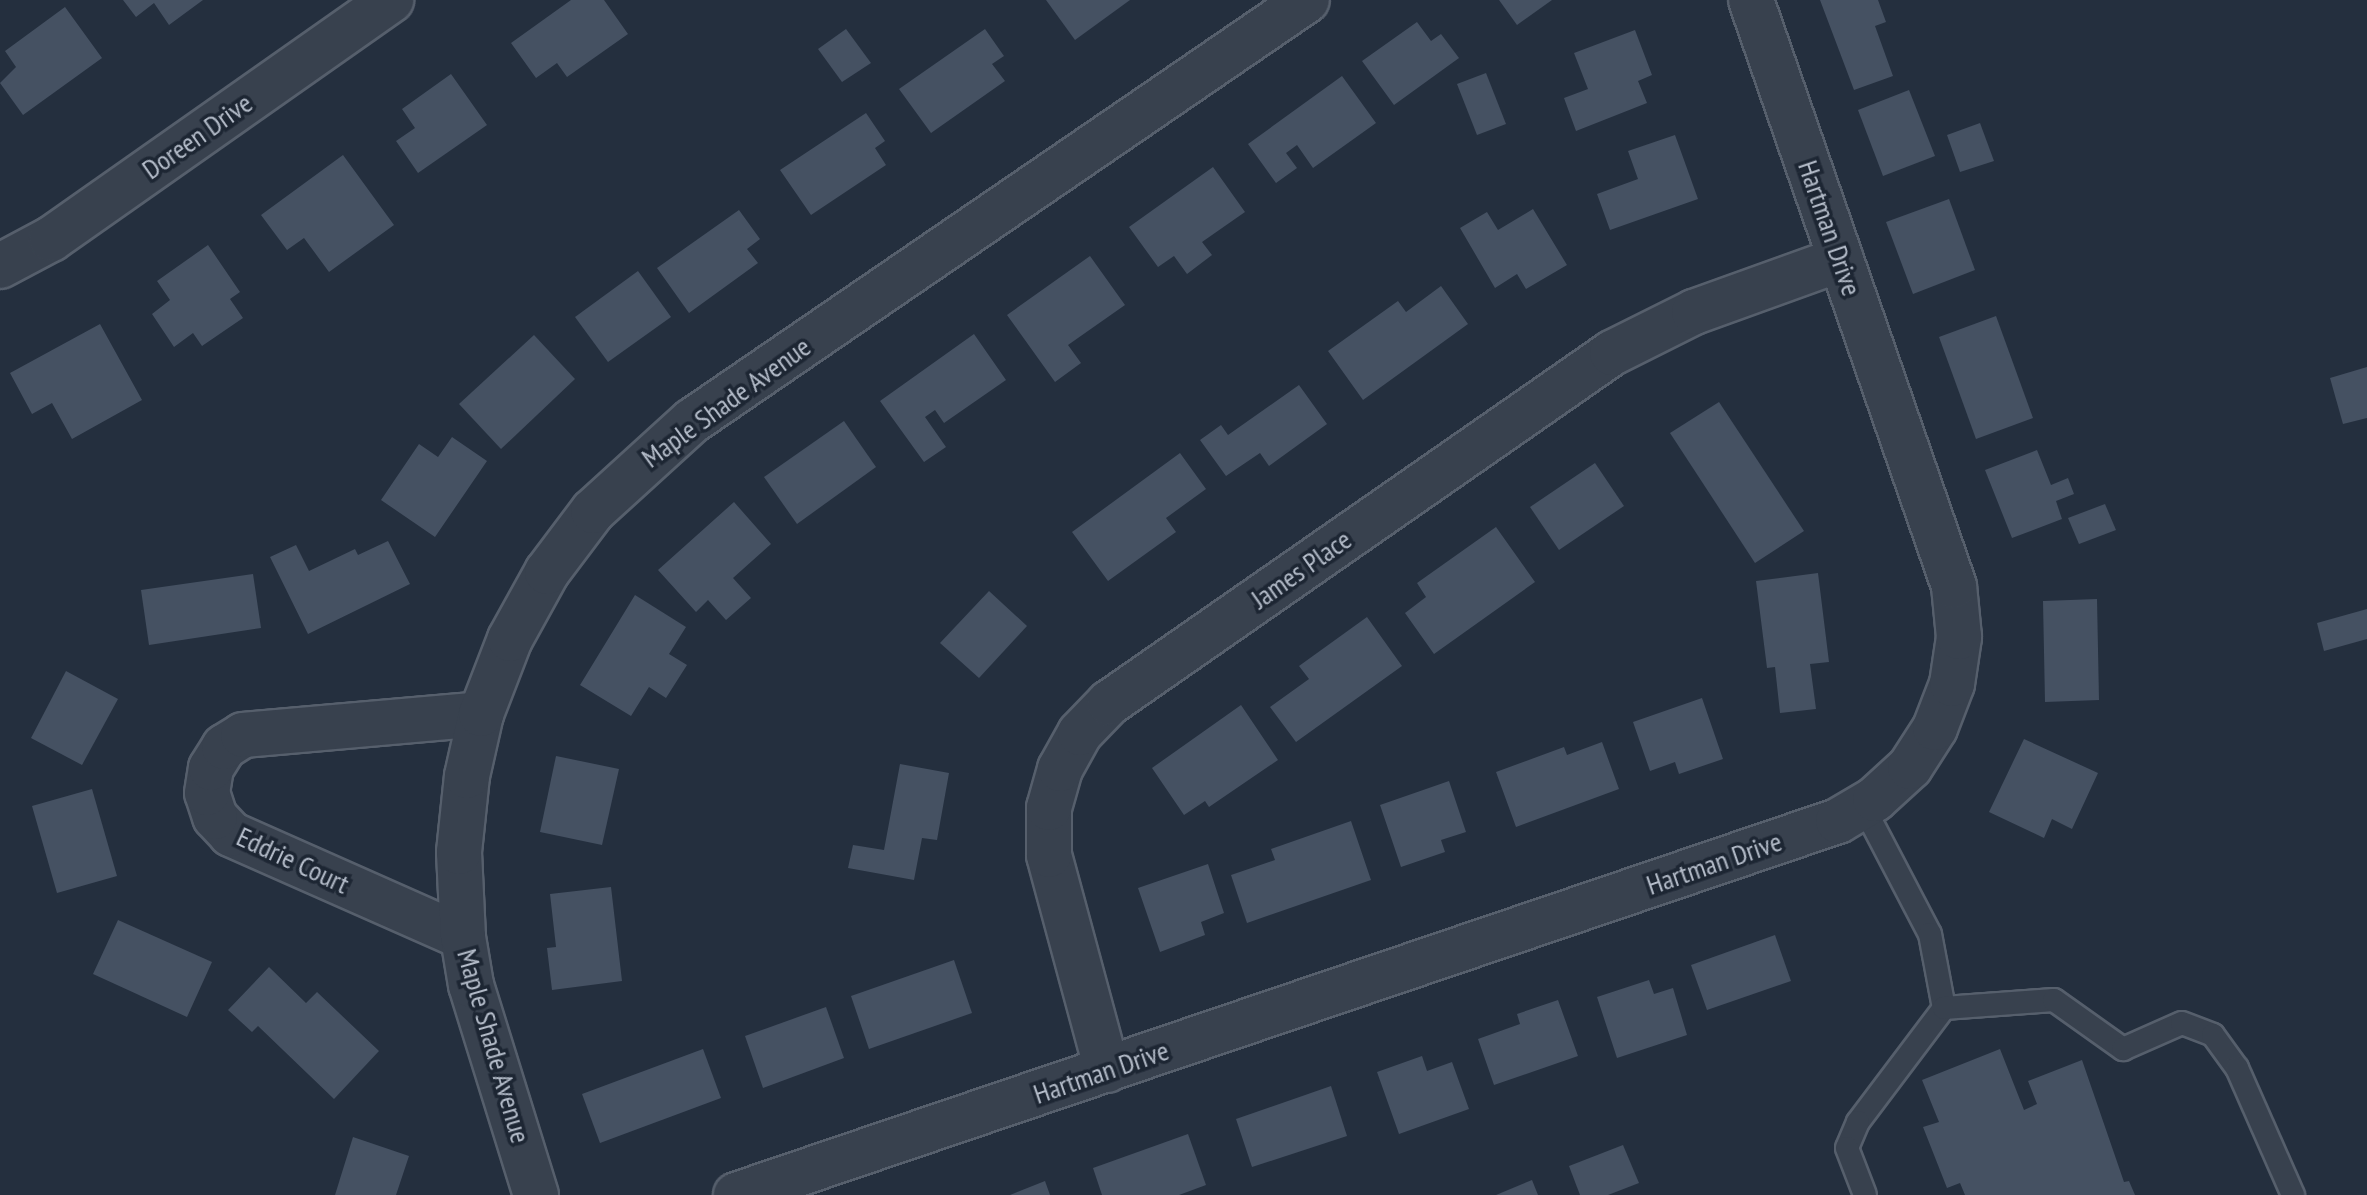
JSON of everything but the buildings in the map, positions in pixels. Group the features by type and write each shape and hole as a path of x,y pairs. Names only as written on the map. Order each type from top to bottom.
{"street":[{"name":"Doreen Drive","path":"0,266 51,239 391,0"},
{"name":"Maple Shade Avenue","path":"536,1195 471,985 463,937 459,852 467,776 481,714 510,639 547,572 593,511 640,463 692,421 1307,0"},
{"name":"Hartman Drive","path":"736,1195 1823,826 1863,806 1910,767 1935,728 1952,684 1959,637 1954,586 1751,0"},
{"name":"James Place","path":"1107,1070 1049,855 1049,808 1060,769 1080,733 1109,703 1612,353 1694,312 1841,259"},
{"name":"Eddrie Court","path":"463,937 231,834 215,817 207,793 211,768 224,747 243,735 481,714"}],"lane":[{"path":"1863,806 1930,934 1944,1008 1858,1122 1847,1148 1865,1195"},
{"path":"1944,1008 2054,1000 2123,1049 2182,1023 2213,1035 2237,1068 2293,1195"}]}
